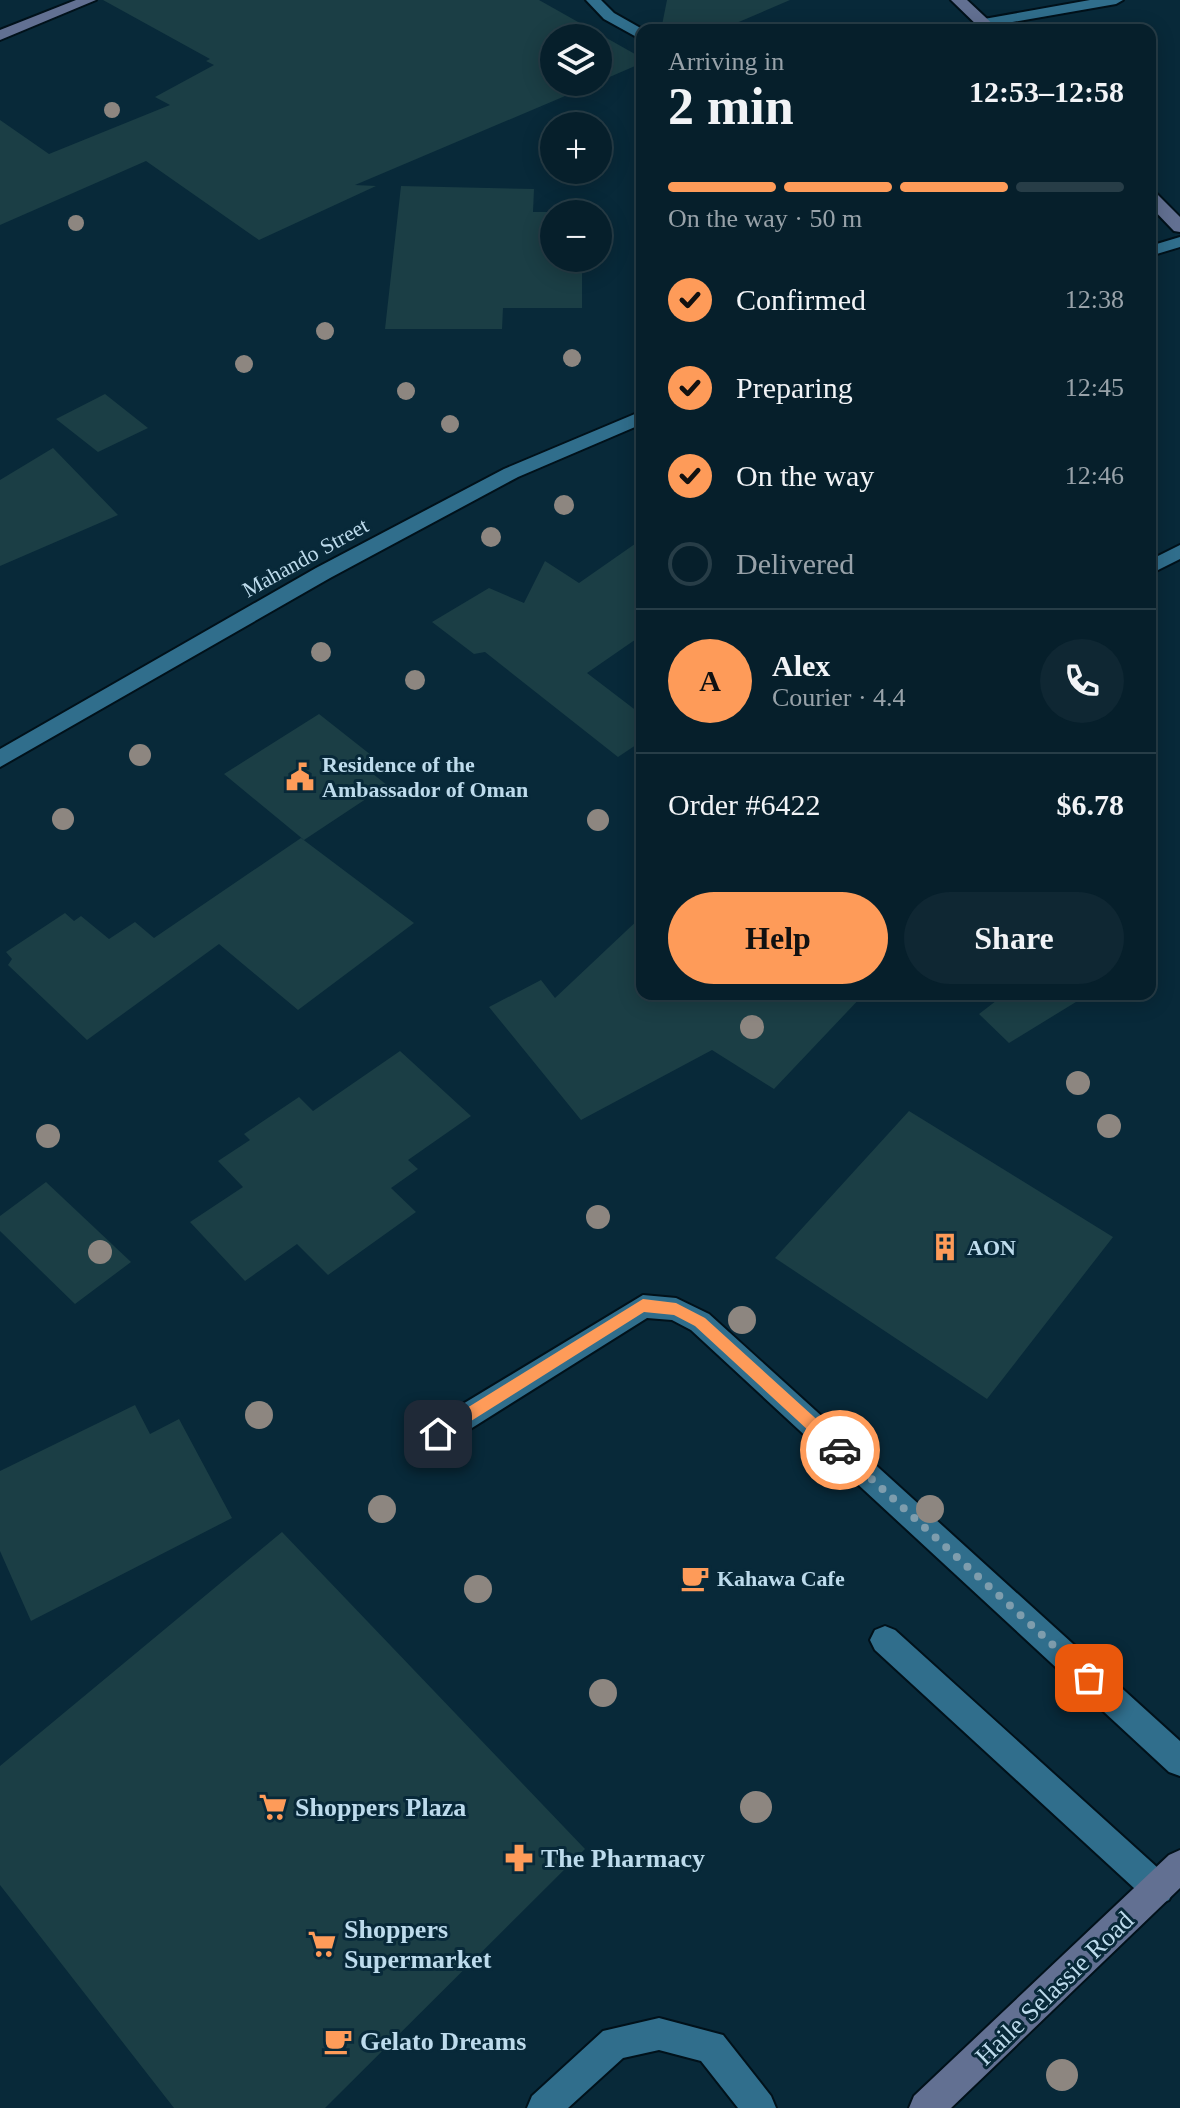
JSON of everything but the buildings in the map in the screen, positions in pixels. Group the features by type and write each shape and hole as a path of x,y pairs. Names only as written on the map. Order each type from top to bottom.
{"street":[{"path":"0,35 89,0"},
{"path":"593,0 609,16 636,32"},
{"path":"958,0 985,24"},
{"path":"997,24 1116,0"},
{"path":"1156,202 1180,227"},
{"path":"1156,249 1180,242"},
{"name":"Mahando Street","path":"0,759 363,551 511,473 636,420"},
{"path":"1156,565 1180,551"},
{"path":"438,1434 643,1306 676,1309 700,1322 1180,1761"},
{"path":"885,1640 1158,1889"},
{"name":"Haile Selassie Road","path":"926,2108 1180,1866"},
{"path":"544,2108 615,2043 659,2034 711,2047 759,2108"}],"way so far":[{"path":"840,1450 1089,1678"}],"place":[{"name":"Residence of the Ambassador of Oman","path":"300,777"},
{"name":"AON","path":"945,1247"},
{"name":"Kahawa Cafe","path":"695,1578"},
{"name":"Shoppers Plaza","path":"273,1807"},
{"name":"The Pharmacy","path":"519,1858"},
{"name":"Shoppers Supermarket","path":"322,1944"},
{"name":"Gelato Dreams","path":"338,2041"}],"route":[{"path":"438,1434 643,1306 676,1309 700,1322 840,1450"}]}
